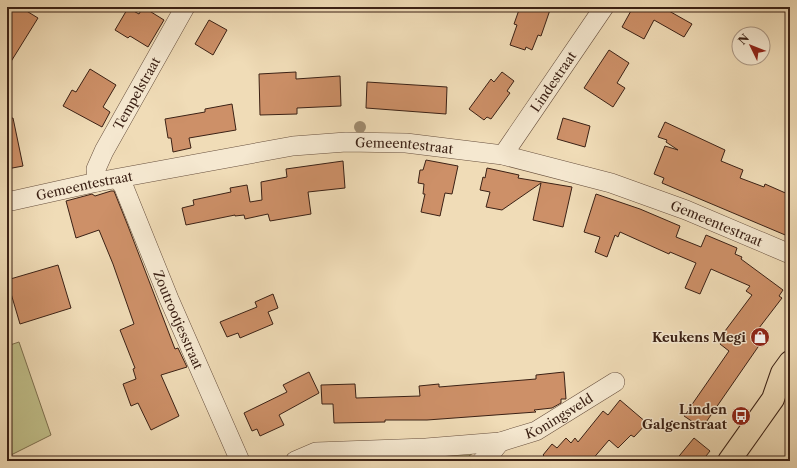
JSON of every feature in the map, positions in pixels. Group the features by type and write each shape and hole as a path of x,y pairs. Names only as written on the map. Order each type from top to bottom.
{"main road":[{"path":"729,461 782,393 782,373 790,362"}],"street":[{"name":"Tempelstraat","path":"97,182 96,169 104,152 184,7"},
{"name":"Lindestraat","path":"503,155 604,7"},
{"name":"Gemeentestraat","path":"7,202 97,182 293,146 346,142 406,143 503,155 565,170 648,196 790,254"},
{"name":"Zoutrootjesstraat","path":"117,179 123,185 169,298 240,461"},
{"name":"Koningsveld","path":"295,461 316,452 426,448 500,442 536,431 615,382"},
{"path":"482,461 488,457 500,442"},
{"path":"426,448 441,461"}],"shaded area":[{"path":"19,342 51,435 7,457 7,346"},
{"path":"474,452 463,461 453,461 447,455"}],"building":[{"path":"7,7 20,7 38,18 7,68"},
{"path":"143,7 164,20 148,47 130,36 128,38 115,30 128,8 139,14"},
{"path":"520,7 551,7 541,36 538,35 532,50 526,47 525,50 510,45 517,25 514,24"},
{"path":"629,7 662,7 692,24 684,37 654,20 644,39 622,27 632,9"},
{"path":"209,20 227,30 213,55 195,44"},
{"path":"609,50 629,63 617,83 625,88 613,107 584,88"},
{"path":"90,69 116,85 103,107 110,112 102,127 63,106 72,90 76,92"},
{"path":"296,72 296,79 340,76 341,106 297,108 297,114 260,115 259,74"},
{"path":"502,72 514,81 507,91 510,93 491,119 487,117 484,120 469,109 491,79 494,82"},
{"path":"367,82 447,87 446,114 366,108"},
{"path":"232,104 236,130 189,138 191,148 173,152 171,138 168,138 165,119 205,112 205,109"},
{"path":"13,118 23,166 7,169 7,119"},
{"path":"563,118 590,126 585,147 557,139"},
{"path":"665,122 725,150 721,161 743,170 740,178 764,187 765,184 790,195 790,237 662,183 664,178 654,174 665,146 678,150 666,142 667,140 658,137"},
{"path":"426,160 458,166 452,194 445,193 440,216 421,212 425,194 423,194 424,184 418,183 420,170 423,170"},
{"path":"343,161 345,188 308,192 311,214 270,221 268,214 245,219 244,215 235,215 186,225 182,208 194,205 193,200 231,192 230,188 247,185 250,202 262,200 261,182 287,177 286,169"},
{"path":"487,168 519,175 518,178 572,187 563,227 533,220 541,183 502,210 486,207 490,192 480,190"},
{"path":"114,191 175,349 178,348 187,367 161,375 179,416 151,430 138,403 131,406 123,384 136,379 133,369 135,368 120,330 134,324 113,264 99,230 76,238 66,201 92,194 95,196"},
{"path":"596,194 640,209 680,226 676,237 701,247 706,235 737,248 735,254 742,257 741,259 783,290 779,296 782,298 759,328 767,334 702,428 684,416 729,351 720,344 724,337 722,335 752,295 746,291 750,286 711,269 700,294 685,288 696,263 670,252 669,254 620,232 618,237 615,235 607,257 595,252 600,237 584,232"},
{"path":"58,265 71,308 20,324 7,280"},
{"path":"273,294 278,308 268,312 273,324 240,338 238,333 227,337 220,322 257,307 255,302"},
{"path":"309,372 319,393 279,415 284,425 260,436 257,429 252,431 244,413 287,392 283,385"},
{"path":"564,372 566,399 561,399 561,403 552,408 534,410 536,412 427,420 385,420 385,422 334,423 333,404 322,404 321,385 355,384 356,398 420,396 419,386 439,384 439,387 536,379 536,375"},
{"path":"620,400 647,423 634,437 631,435 618,448 609,440 591,461 545,461 547,459 543,455 552,444 557,448 566,438 571,443 575,438 578,442 603,411 608,415"},
{"path":"694,438 710,451 702,461 675,461"}],"place":[{"name":"Keukens Megi","path":"760,337"},
{"name":"Linden Galgenstraat","path":"741,416"}]}
